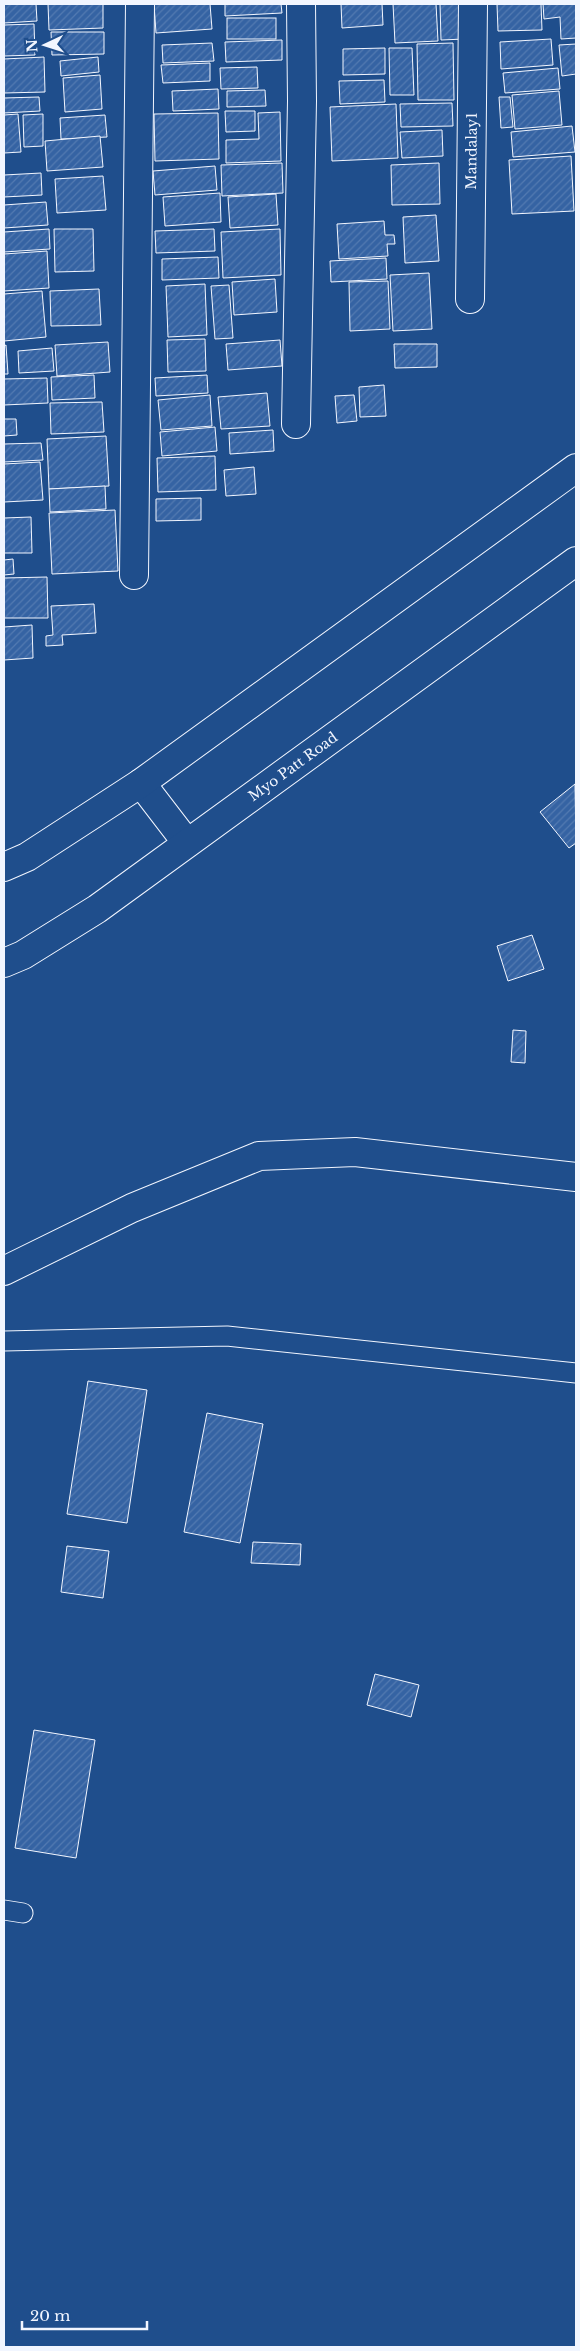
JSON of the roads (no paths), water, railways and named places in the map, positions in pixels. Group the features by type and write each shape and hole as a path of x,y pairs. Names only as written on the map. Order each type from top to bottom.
{"street":[{"path":"134,575 140,4"},
{"path":"296,424 302,101 300,4"},
{"name":"Mandalay1","path":"470,299 473,4"},
{"path":"4,867 27,857 141,783 576,468"},
{"name":"Myo Patt Road","path":"4,963 23,955 97,909 576,561"},
{"path":"141,783 187,844"},
{"path":"4,1271 132,1208 259,1156 354,1152 576,1177"}],"lane":[{"path":"4,1341 227,1336 576,1373"},
{"path":"4,1910 23,1913"}]}
